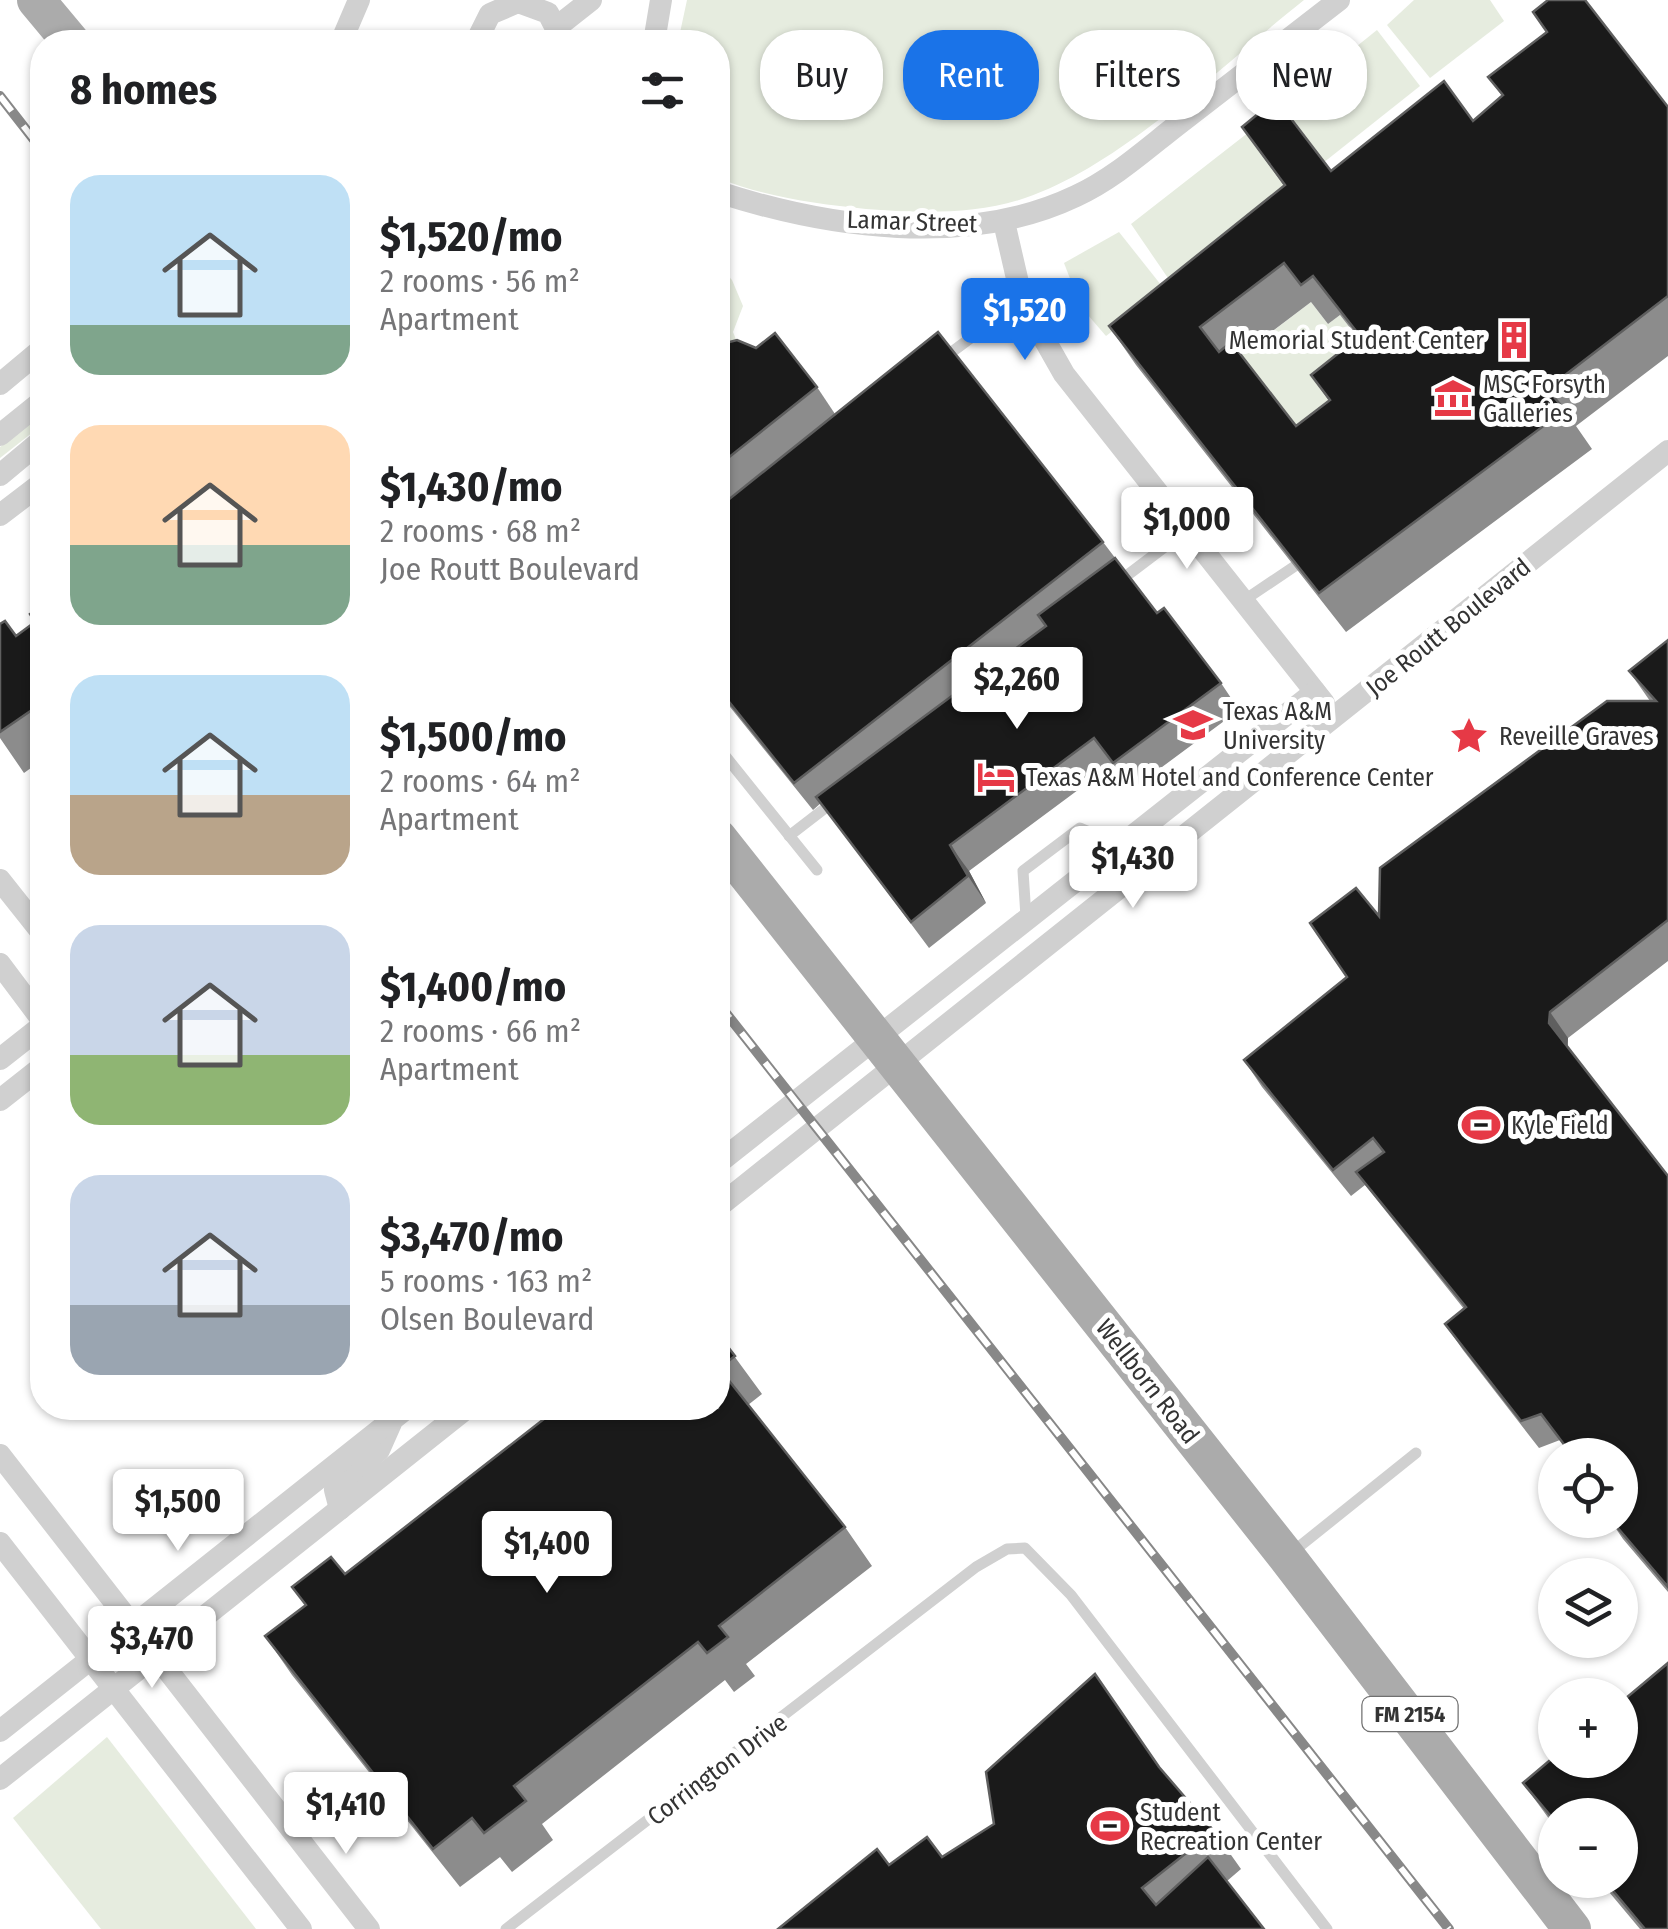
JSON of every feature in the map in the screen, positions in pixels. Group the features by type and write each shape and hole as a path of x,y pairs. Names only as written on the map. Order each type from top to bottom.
{"main road":[{"path":"36,0 60,30"},
{"name":"Wellborn Road","path":"730,853 1286,1556 1572,1929"}],"street":[{"path":"346,30 359,0"},
{"path":"480,30 493,5 518,2 555,20 592,0"},
{"path":"656,30 661,0"},
{"name":"Lamar Street","path":"730,195 796,213 870,224 952,226 1004,222 1096,186 1339,0"},
{"path":"1004,222 1022,300 1064,374 1335,717"},
{"path":"0,384 30,359"},
{"path":"0,436 30,411"},
{"path":"0,475 30,450"},
{"name":"Joe Routt Boulevard","path":"888,1051 1046,946 1668,451"},
{"path":"0,515 30,492"},
{"path":"730,1197 1026,920 1315,692"},
{"path":"1120,845 1142,870"},
{"path":"0,880 9,910 30,925"},
{"path":"1026,920 1046,946"},
{"path":"0,964 30,1006"},
{"path":"0,1059 30,1033"},
{"path":"730,1156 888,1051"},
{"path":"0,1100 30,1076"},
{"path":"0,1731 392,1420"},
{"path":"340,1509 335,1490 380,1450 397,1420"},
{"path":"0,1779 452,1420"},
{"path":"0,1455 369,1929"},
{"path":"0,1543 302,1929"}],"lane":[{"path":"936,364 1022,300"},
{"path":"1098,598 1186,530"},
{"path":"1243,601 1295,566"},
{"path":"730,762 816,870"},
{"path":"788,836 850,788"},
{"path":"1026,920 1024,871 1080,828 1120,845"},
{"path":"1286,1556 1416,1452"},
{"name":"Corrington Drive","path":"506,1929 976,1568 1007,1549 1025,1548 1071,1595 1327,1929"}],"shaded area":[{"path":"687,0 1304,0 1268,30 1236,30 1236,57 1216,74 1216,30 1059,30 1059,120 1158,120 1062,183 1006,204 967,210 866,209 772,195 730,182 730,30 681,30"},
{"path":"1414,0 1490,0 1504,21 1430,78 1387,25"},
{"path":"1377,30 1420,86 1323,163 1289,120 1367,120 1367,38"},
{"path":"1249,132 1292,189 1170,281 1131,224"},
{"path":"1119,232 1165,290 1106,336 1081,307 1064,263"},
{"path":"730,278 743,306 733,332 737,342 730,347"},
{"path":"1311,302 1328,324 1340,315 1388,375 1323,464 1227,366"},
{"path":"30,420 30,434 0,458 0,447"},
{"path":"107,1737 256,1929 101,1929 13,1818"}],"building":[{"name":"Memorial Student Center","path":"1548,0 1585,0 1668,107 1668,296 1547,389 1565,410 1319,593 1109,326 1285,185 1242,127 1250,120 1292,120 1331,171 1444,81 1473,121 1503,95 1488,77 1547,32 1533,12","holes":["1284,263 1301,285 1313,276 1360,336 1311,375 1330,400 1296,426 1231,342 1219,352 1200,327"]},
{"path":"938,332 1103,542 794,783 730,703 730,498"},
{"path":"775,333 817,387 730,456 730,342 737,340 756,348"},
{"name":"Texas A&M Hotel and Conference Center","path":"1115,558 1157,613 1164,608 1221,683 1113,763 1094,738 950,845 968,876 911,922 816,797 1046,626 1038,615"},
{"path":"5,621 16,636 30,626 30,711 0,732 0,624"},
{"name":"Kyle Field","path":"1668,640 1668,920 1550,1012 1549,1023 1668,1176 1668,1587 1626,1538 1638,1538 1638,1438 1559,1438 1541,1414 1521,1421 1445,1324 1466,1307 1356,1172 1384,1152 1373,1138 1333,1170 1244,1060 1347,977 1310,923 1356,888 1379,916 1380,868 1607,701 1656,701 1629,671"},
{"path":"730,1382 845,1527 719,1626 728,1637 707,1653 698,1642 514,1786 526,1801 484,1833 472,1818 433,1849 265,1636 306,1605 292,1587 331,1557 345,1574 543,1420 730,1420"},
{"path":"1668,1663 1668,1929 1645,1929 1619,1898 1638,1898 1638,1798 1538,1801 1523,1783 1538,1770 1538,1778 1638,1778 1638,1688"},
{"name":"Student Recreation Center","path":"1095,1674 1159,1767 1214,1831 1142,1888 1156,1905 1208,1857 1264,1929 778,1929 877,1849 889,1865 927,1837 942,1857 994,1824 986,1772"}],"railway":[{"path":"0,96 30,135"},
{"path":"730,1018 1449,1929"}],"place":[{"name":"Memorial Student Center","path":"1514,340"},
{"name":"MSC Forsyth Galleries","path":"1453,398"},
{"name":"Texas A&M University","path":"1193,725"},
{"name":"Reveille Graves","path":"1469,736"},
{"name":"Texas A&M Hotel and Conference Center","path":"996,777"},
{"name":"Kyle Field","path":"1481,1125"},
{"name":"Student Recreation Center","path":"1110,1826"}]}
